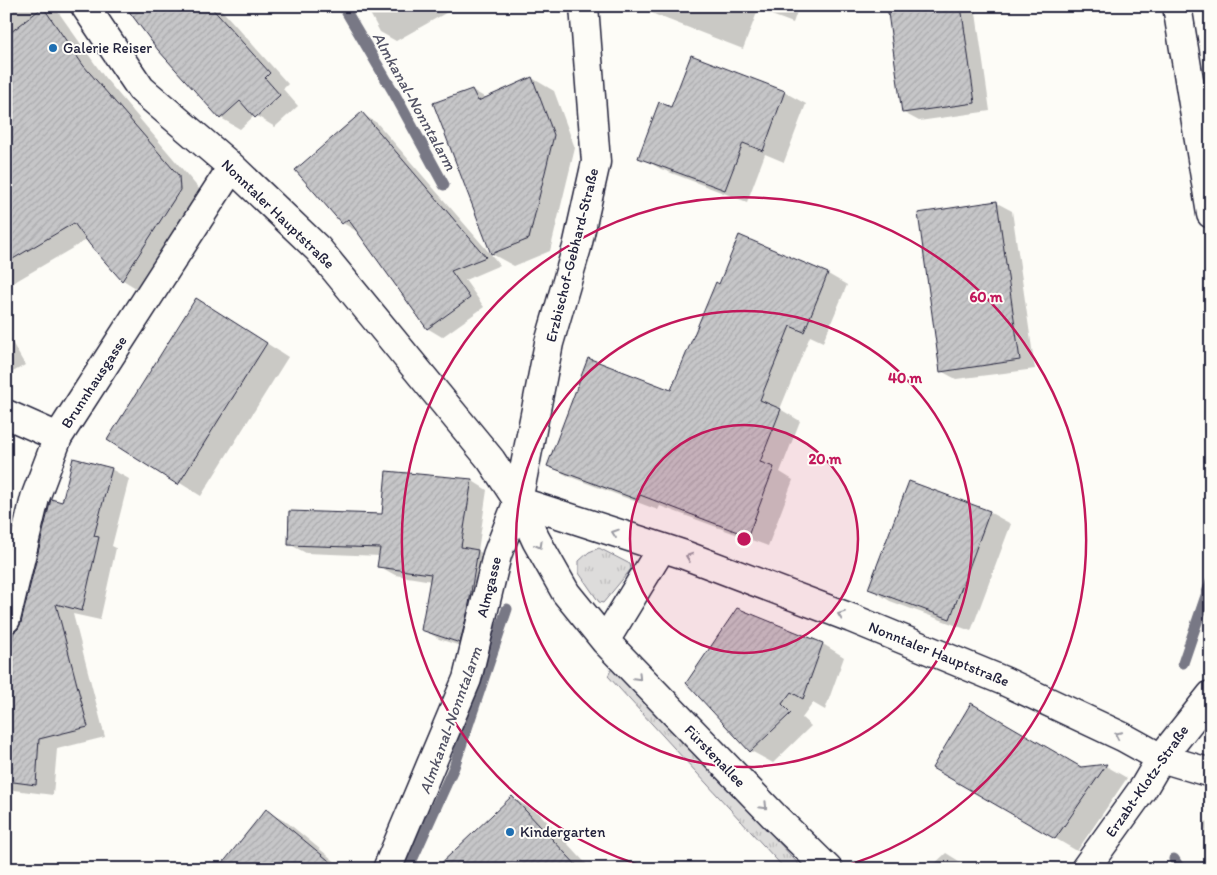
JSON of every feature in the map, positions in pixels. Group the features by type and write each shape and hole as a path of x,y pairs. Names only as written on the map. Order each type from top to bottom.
{"street":[{"name":"Nonntaler Hauptstraße","path":"85,6 141,90 232,167 318,249 491,460 518,501 536,540 566,593 604,642"},
{"name":"Erzbischof-Gebhard-Straße","path":"518,501 549,343 577,247 596,162 584,6"},
{"path":"1178,6 1211,214"},
{"name":"Brunnhausgasse","path":"6,620 35,498 58,437 232,167"},
{"path":"6,414 58,437"},
{"name":"Nonntaler Hauptstraße","path":"518,501 682,554 851,618 1004,681 1123,737 1161,758 1211,773"},
{"name":"Almgasse","path":"387,869 467,679 497,555 518,501"},
{"path":"604,642 661,548"},
{"name":"Fürstenallee","path":"604,642 828,869"},
{"name":"Erzabt-Klotz-Straße","path":"1085,869 1144,787 1161,758 1211,695"}],"green space":[{"path":"599,548 630,564 631,569 603,603 599,602 579,573 579,561 589,552"},
{"path":"613,666 623,671 803,869 785,869 608,676"}],"building":[{"path":"125,6 210,6 270,73 265,78 280,95 255,118 240,101 220,119 158,50"},
{"path":"887,6 961,6 975,103 902,113"},
{"path":"43,7 83,65 179,176 180,190 122,281 90,245 74,223 6,263 6,36"},
{"path":"691,55 785,91 763,151 743,143 725,190 638,158 659,102 671,107"},
{"path":"532,77 554,135 529,239 491,254 433,103 472,89 478,101"},
{"path":"362,112 486,257 451,271 470,298 427,329 348,219 342,224 295,170"},
{"path":"997,201 1020,360 940,372 918,213"},
{"path":"739,235 828,273 804,332 790,326 760,400 781,409 760,462 774,467 748,536 640,495 638,500 547,466 588,358 671,390 716,282 719,284"},
{"path":"196,298 267,343 178,485 107,440"},
{"path":"73,458 112,468 94,536 99,537 82,611 56,604 88,727 39,739 36,785 6,781 6,690 13,636 21,623 51,499 62,502"},
{"path":"386,471 472,479 461,547 478,550 468,610 460,643 421,630 431,574 377,567 380,548 288,545 289,511 382,514"},
{"path":"909,481 990,511 950,619 868,589"},
{"path":"737,608 823,643 803,699 791,692 782,704 791,713 750,752 686,683"},
{"path":"971,703 1081,767 1107,764 1055,839 932,768"},
{"name":"Kindergarten","path":"512,796 580,869 435,869"},
{"path":"266,809 339,869 218,869"}],"waterway":[{"name":"Almkanal-Nonntalarm","path":"343,6 394,93 444,185"},
{"path":"1183,663 1211,581"},
{"name":"Almkanal-Nonntalarm","path":"408,869 454,767 507,609"},
{"path":"1174,859 1180,869"}],"place":[{"name":"Galerie Reiser","path":"53,48"},
{"name":"Kindergarten","path":"510,832"}]}
